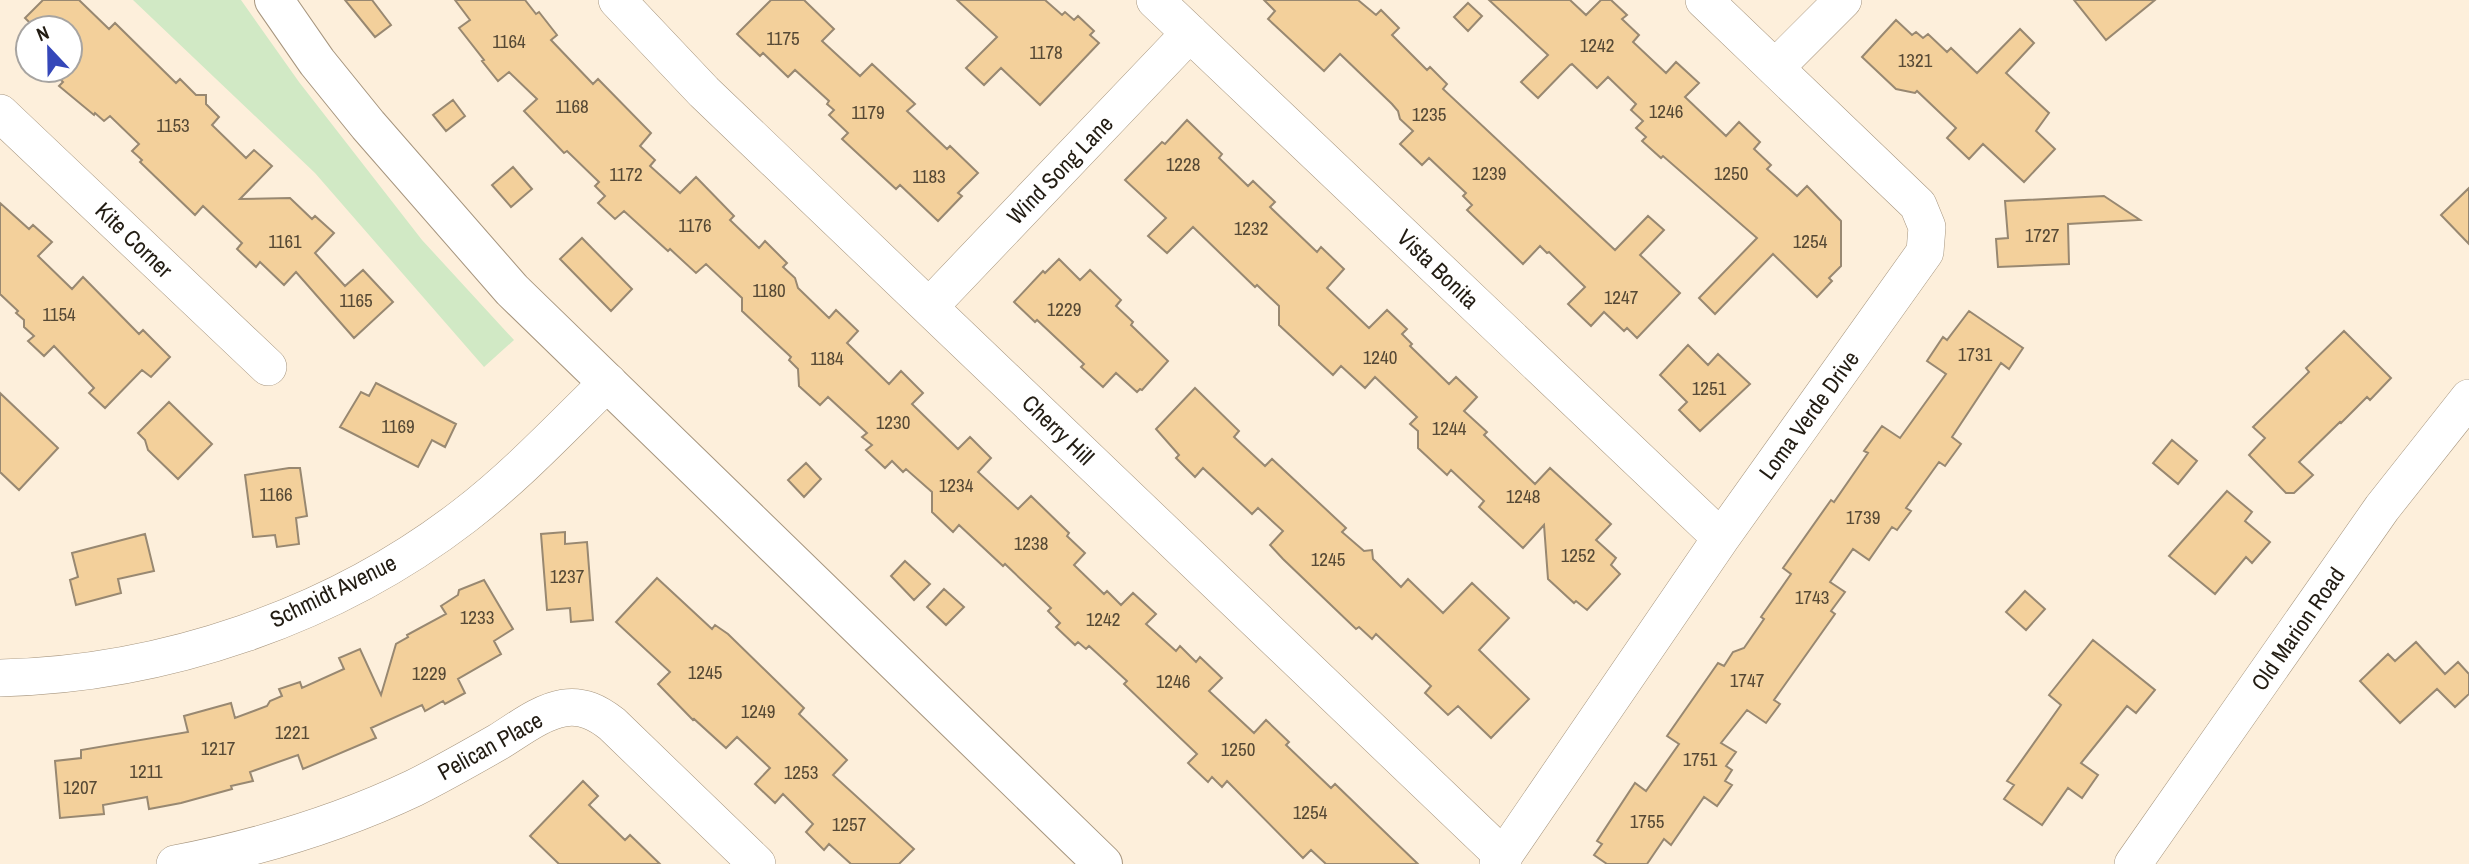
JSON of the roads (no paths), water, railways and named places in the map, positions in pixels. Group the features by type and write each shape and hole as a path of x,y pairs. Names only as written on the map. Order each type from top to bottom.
{"main road":[{"path":"274,0 317,62 413,179 512,290 1104,864"}],"street":[{"name":"Cherry Hill","path":"617,0 704,92 1501,860"},
{"name":"Vista Bonita","path":"1155,0 1721,538"},
{"name":"Loma Verde Drive","path":"1501,860 1721,538 1921,260 1928,242 1927,226 1918,205 1704,0"},
{"path":"1775,68 1843,0"},
{"name":"Wind Song Lane","path":"929,307 1190,33"},
{"name":"Kite Corner","path":"0,113 268,367"},
{"name":"Schmidt Avenue","path":"0,678 76,672 178,653 270,624 350,588 406,556 464,517 608,382"},
{"name":"Old Marion Road","path":"2133,864 2382,508 2469,398"},
{"name":"Pelican Place","path":"176,864 264,844 358,812 447,771 539,717 564,708 578,707 590,710 612,724 757,864"}]}
